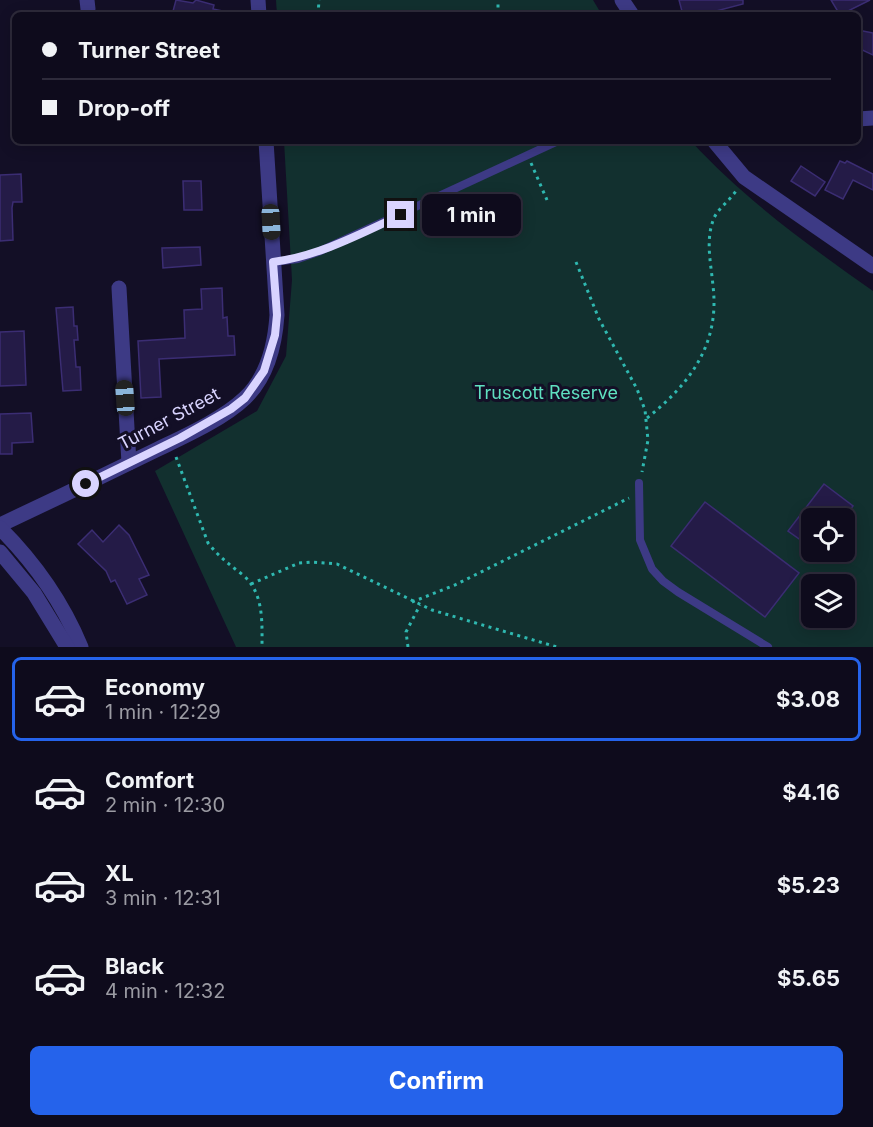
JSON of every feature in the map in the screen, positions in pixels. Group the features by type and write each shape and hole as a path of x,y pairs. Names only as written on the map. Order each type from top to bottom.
{"street":[{"name":"Turner Street","path":"0,526 129,464 231,409 245,398 264,371 275,335 277,315 266,144"},
{"path":"716,144 744,177 873,266"},
{"path":"119,288 129,464"},
{"path":"0,526 41,574 68,617 81,647"},
{"path":"0,552 34,593 67,647"}],"lane":[{"path":"273,262 298,259 318,252 552,144"},
{"path":"639,483 640,540 652,569 678,592 768,647"}],"path":[{"path":"527,156 547,200"},
{"path":"646,418 677,392 692,375 702,357 710,333 713,311 714,289 709,254 711,228 719,210 732,198 744,177"},
{"path":"576,262 599,319 642,401 648,440 639,483"},
{"path":"168,444 183,472 208,543 222,560 251,584 259,599 262,647"},
{"path":"412,602 455,585 639,494"},
{"path":"251,584 299,563 337,564 432,610 557,647"},
{"path":"408,647 406,632 420,605"}],"green space":[{"path":"276,0 593,0 600,12 277,12"},
{"name":"Truscott Reserve","path":"284,144 694,144 755,202 801,239 873,291 873,647 236,647 155,471 257,411 286,356 292,280"}],"building":[{"path":"176,0 193,3 196,0 214,5 213,9 223,11 223,12 173,12"},
{"path":"679,0 743,0 743,4 712,12 682,12"},
{"path":"831,0 870,0 846,12 838,12"},
{"path":"861,31 873,33 873,55 861,49"},
{"path":"840,161 845,163 847,161 873,174 873,190 853,180 843,199 825,190"},
{"path":"801,166 825,182 815,196 791,181"},
{"path":"21,174 22,202 13,202 12,208 13,240 0,241 0,175"},
{"path":"183,181 201,181 202,210 184,210"},
{"path":"200,247 201,265 163,268 162,248"},
{"path":"222,288 223,318 227,317 228,336 234,336 235,355 159,359 161,397 141,398 138,341 185,338 184,310 202,309 201,289"},
{"path":"73,307 74,326 77,326 78,340 74,340 76,367 80,367 81,390 63,391 56,308"},
{"path":"24,331 26,385 0,386 0,332"},
{"path":"31,413 33,442 12,443 12,454 0,454 0,414"},
{"path":"824,484 853,506 851,508 806,508"},
{"path":"705,502 799,573 765,617 671,546"},
{"path":"801,514 801,540 788,531"},
{"path":"119,525 129,535 149,575 139,579 147,595 127,604 115,580 111,582 106,571 78,544 92,530 103,542"}],"route":[{"path":"86,484 180,438 231,409 245,398 264,371 275,335 277,315 273,262 298,259 318,252 401,215"}]}
